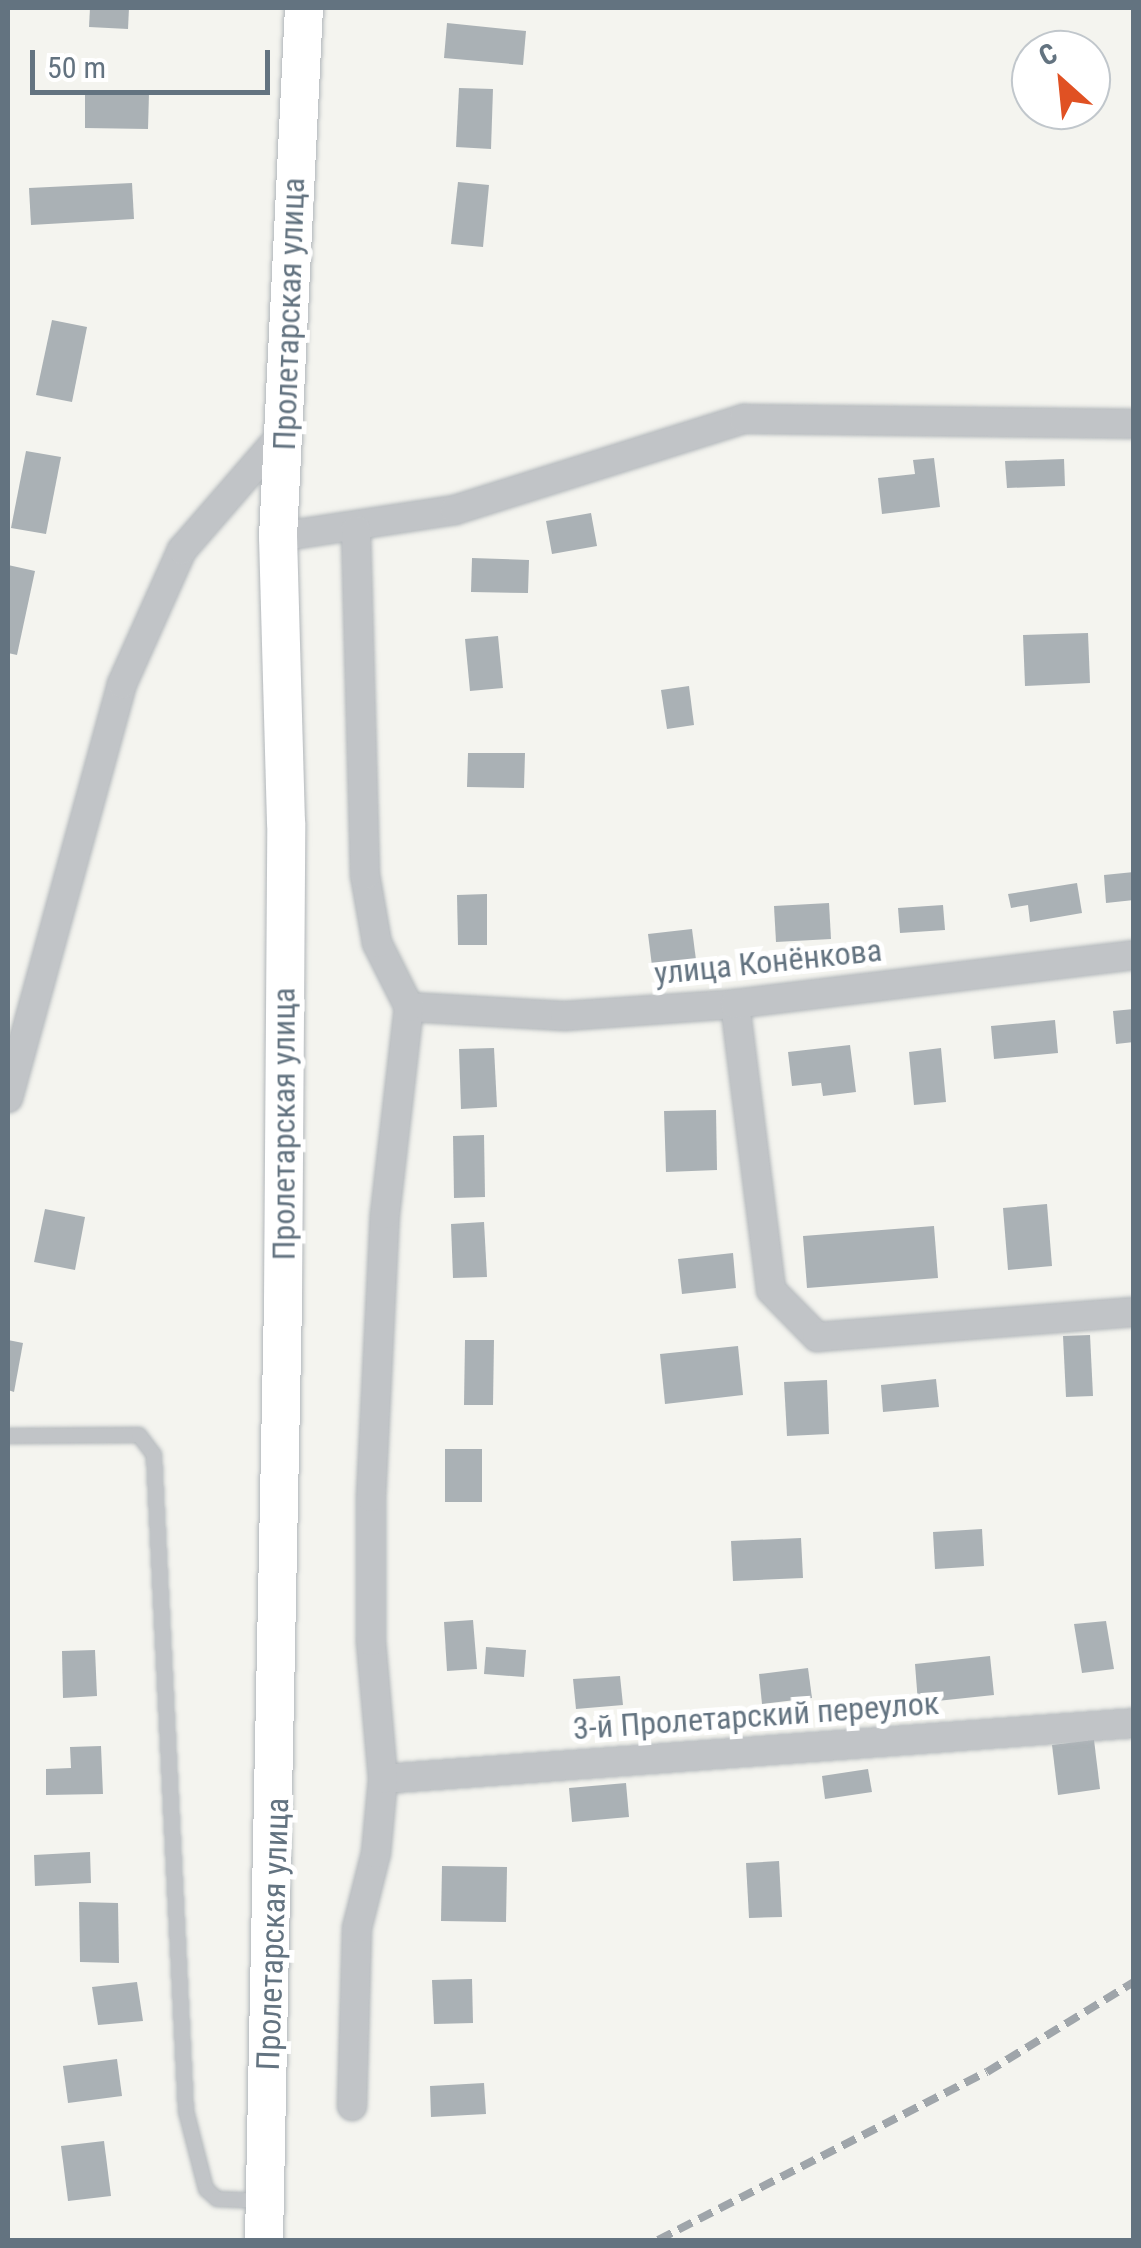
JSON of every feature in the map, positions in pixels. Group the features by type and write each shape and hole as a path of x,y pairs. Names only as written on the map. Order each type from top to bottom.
{"main road":[{"name":"Пролетарская улица","path":"264,2240 284,1221 286,823 278,537 304,8"}],"street":[{"path":"278,537 356,530 456,510 744,419 1134,424"},
{"path":"8,1098 122,684 182,550 286,430"},
{"path":"352,2106 357,1928 376,1853 383,1779 371,1641 372,1497 385,1214 409,1007 376,943 365,875 356,530"},
{"name":"улица Конёнкова","path":"409,1007 564,1016 736,1004 1134,955"},
{"path":"736,1004 771,1290 817,1337 1134,1312"},
{"name":"3-й Пролетарский переулок","path":"383,1779 1134,1723"}],"lane":[{"path":"8,1436 138,1435 154,1455 186,2111 206,2190 217,2199 265,2201"}],"building":[{"path":"90,8 129,8 128,29 89,27"},
{"path":"447,23 526,31 523,65 444,58"},
{"path":"459,88 493,89 491,149 456,147"},
{"path":"85,91 149,93 148,129 85,128"},
{"path":"458,182 489,185 483,247 451,244"},
{"path":"132,183 134,219 31,225 29,188"},
{"path":"52,320 87,327 72,402 36,395"},
{"path":"26,451 61,457 46,534 11,528"},
{"path":"934,458 940,507 882,514 878,478 915,474 913,460"},
{"path":"1064,459 1065,486 1007,488 1005,461"},
{"path":"591,513 597,546 552,554 546,521"},
{"path":"472,558 529,560 528,593 471,592"},
{"path":"8,565 35,571 17,655 8,653"},
{"path":"1088,633 1090,683 1025,686 1023,635"},
{"path":"498,636 503,688 470,691 465,639"},
{"path":"689,686 694,725 667,729 661,690"},
{"path":"468,753 525,753 524,788 467,787"},
{"path":"1134,872 1134,900 1106,903 1104,875"},
{"path":"1077,883 1082,913 1030,922 1028,905 1011,908 1008,894"},
{"path":"487,894 487,945 458,945 457,895"},
{"path":"829,903 831,939 776,942 774,906"},
{"path":"943,905 945,930 900,933 898,908"},
{"path":"692,929 696,960 652,966 648,934"},
{"path":"1134,1009 1134,1042 1116,1044 1113,1011"},
{"path":"1055,1020 1058,1053 994,1059 991,1026"},
{"path":"850,1045 856,1092 823,1096 821,1083 792,1086 788,1052"},
{"path":"494,1048 497,1107 461,1109 459,1049"},
{"path":"941,1048 946,1102 914,1105 909,1052"},
{"path":"716,1110 717,1170 666,1172 664,1111"},
{"path":"484,1135 485,1197 454,1198 453,1136"},
{"path":"1047,1204 1052,1266 1008,1270 1003,1208"},
{"path":"45,1209 85,1217 75,1270 34,1262"},
{"path":"484,1222 487,1277 453,1278 451,1224"},
{"path":"934,1226 938,1278 807,1288 803,1236"},
{"path":"733,1253 736,1288 682,1294 678,1259"},
{"path":"1090,1335 1093,1396 1066,1397 1063,1336"},
{"path":"8,1340 23,1343 14,1392 8,1390"},
{"path":"465,1340 494,1340 493,1405 464,1405"},
{"path":"738,1346 743,1395 665,1404 660,1354"},
{"path":"936,1379 939,1407 883,1412 881,1385"},
{"path":"827,1380 829,1434 787,1436 784,1382"},
{"path":"445,1449 482,1449 482,1502 445,1502"},
{"path":"982,1529 984,1566 935,1569 933,1532"},
{"path":"801,1538 803,1578 733,1581 731,1541"},
{"path":"473,1620 477,1669 447,1671 444,1622"},
{"path":"1106,1621 1114,1669 1082,1673 1074,1624"},
{"path":"486,1647 526,1650 524,1677 484,1674"},
{"path":"95,1650 97,1696 63,1698 62,1651"},
{"path":"990,1656 994,1695 918,1703 915,1664"},
{"path":"808,1668 812,1698 762,1704 759,1674"},
{"path":"620,1676 623,1705 576,1709 573,1679"},
{"path":"1094,1740 1100,1789 1058,1795 1052,1745"},
{"path":"101,1746 103,1794 46,1795 46,1769 71,1768 70,1747"},
{"path":"868,1769 872,1792 825,1799 822,1776"},
{"path":"626,1783 629,1817 572,1822 569,1788"},
{"path":"90,1852 91,1883 35,1886 34,1855"},
{"path":"779,1861 782,1917 749,1918 746,1863"},
{"path":"442,1866 507,1867 506,1922 441,1921"},
{"path":"79,1902 118,1903 119,1963 80,1962"},
{"path":"472,1979 473,2023 434,2024 432,1980"},
{"path":"137,1982 143,2021 98,2025 92,1987"},
{"path":"117,2059 122,2096 68,2103 63,2066"},
{"path":"484,2083 486,2114 431,2117 430,2086"},
{"path":"104,2141 111,2196 68,2201 61,2146"}],"railway":[{"path":"658,2240 987,2072 1134,1982"}]}
